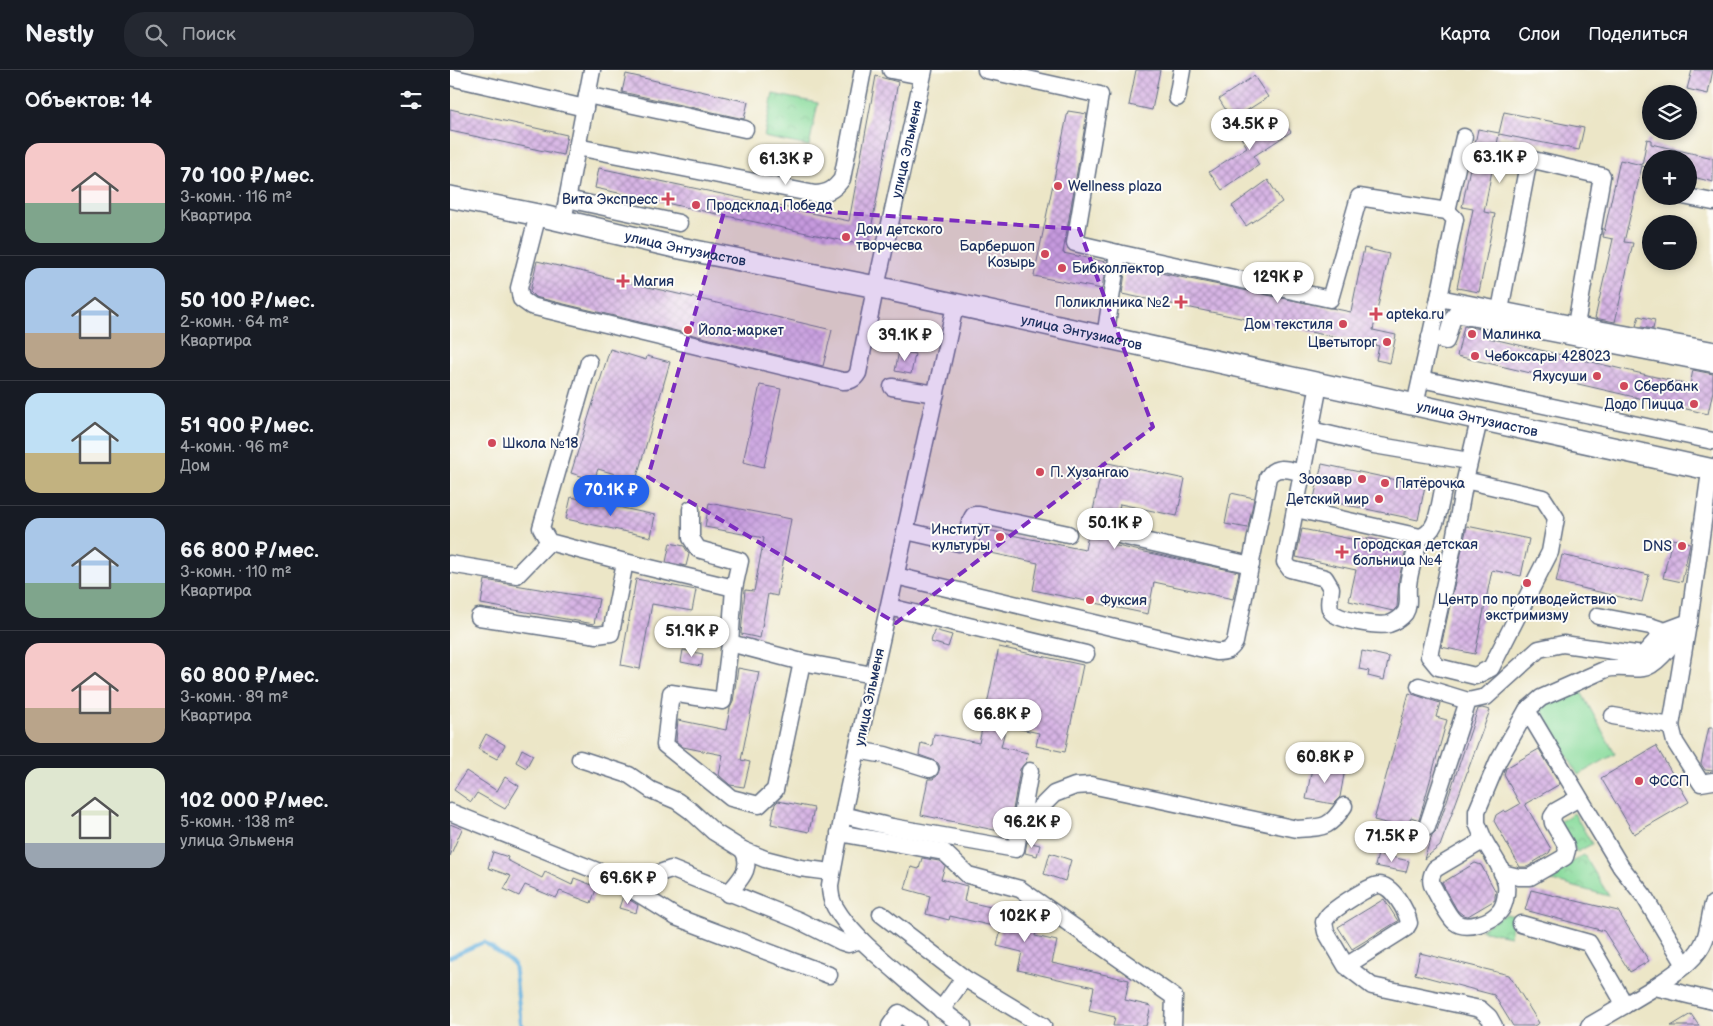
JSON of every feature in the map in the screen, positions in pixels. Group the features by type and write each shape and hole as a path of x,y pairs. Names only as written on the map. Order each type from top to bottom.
{"main road":[{"name":"улица Энтузиастов","path":"450,197 536,221"},
{"name":"улица Энтузиастов","path":"450,208 536,221 676,247 875,293 1712,474"},
{"name":"улица Энтузиастов","path":"875,293 953,315 1104,343"}],"street":[{"path":"561,226 592,70"},
{"path":"577,147 815,194 826,193 836,187 842,179 863,70"},
{"path":"891,70 923,73"},
{"path":"986,70 1100,95 1076,242 1118,253 1330,299 1359,197 1447,211 1455,219 1414,410"},
{"path":"1177,98 1182,70"},
{"name":"улица Эльменя","path":"536,221 519,288 521,299 531,306 843,381 850,381 858,373 923,73"},
{"path":"450,77 745,130"},
{"path":"1447,211 1464,137"},
{"path":"1500,310 1529,159 1602,176 1576,325"},
{"path":"567,199 679,222"},
{"path":"1697,199 1713,202"},
{"path":"1104,343 1118,253"},
{"path":"1439,298 1713,351"},
{"name":"улица Эльменя","path":"953,315 842,814 831,872 830,895 843,920 861,940 941,1010 963,1026"},
{"path":"1430,337 1446,341 1452,320 1455,315 1460,315 1713,351"},
{"path":"588,362 541,528 549,542 734,588"},
{"path":"1421,378 1713,441"},
{"path":"892,387 936,394"},
{"path":"1318,390 1285,562 1286,566 1290,569 1325,578 1332,588 1329,605 1331,612 1337,617 1377,625 1389,624 1400,618 1406,611 1408,585 1420,537"},
{"path":"1465,480 1543,498 1556,518 1550,552 1492,668 1475,676 1438,667 1429,656 1452,551 1465,480 1469,461 1478,424"},
{"path":"1311,430 1374,445 1469,461"},
{"path":"896,576 1216,652 1225,652 1231,649 1235,642 1268,477 1275,469 1281,468 1303,473"},
{"path":"1712,474 1671,726 1675,742 1701,783 1713,781"},
{"path":"1296,509 1420,537 1432,530 1442,490"},
{"path":"691,509 690,538 698,549 740,561 734,588 730,643 722,701 671,693 665,745 731,798 760,805 775,790 802,662"},
{"path":"906,531 959,542 964,541 971,519 974,515 979,515 1068,534"},
{"path":"1122,536 1251,565"},
{"path":"450,564 517,575 549,542"},
{"path":"479,617 597,635 611,633 626,562"},
{"path":"889,607 1086,654"},
{"path":"1598,616 1665,631"},
{"path":"1419,686 1468,701 1486,697 1539,649 1562,644 1643,656 1665,631 1688,622"},
{"path":"1484,840 1435,869 1432,873 1432,886 1453,920 1458,923 1475,925 1499,912 1503,906 1506,889 1502,873 1477,823 1477,812 1498,761 1527,710 1540,698 1604,670 1643,668 1653,665 1688,622"},
{"path":"730,643 802,662 873,675"},
{"path":"1384,836 1405,840 1427,827 1468,701"},
{"path":"1527,710 1621,867 1644,896 1685,965"},
{"path":"1613,716 1671,726"},
{"path":"857,750 884,755 930,768"},
{"path":"580,759 629,776 651,790 678,801 714,832 743,850 765,859 800,868 831,872"},
{"path":"842,814 892,827 1016,849 1030,771"},
{"path":"1020,828 1054,794 1075,786 1091,785 1296,829 1322,827 1336,819 1344,806"},
{"path":"1502,873 1519,877 1530,877 1565,856 1566,845 1553,823 1552,816 1556,811 1579,798"},
{"path":"450,812 612,877 676,917 829,975"},
{"path":"839,833 944,852 968,875 1020,890 1174,997 1173,1026"},
{"path":"728,894 748,865 748,858 743,850"},
{"path":"625,885 671,870 798,920 842,942 848,944 861,940"},
{"path":"1346,966 1406,928 1409,923 1408,917 1392,892 1384,886 1373,886 1330,914 1324,922 1326,932 1346,966 1372,986 1480,1010 1489,1017 1494,1026"},
{"path":"1589,1026 1614,1020 1625,1005 1655,987 1685,965 1699,950 1705,937 1713,904"},
{"path":"880,914 964,978 1043,1026"},
{"path":"1521,924 1589,943 1625,1005"},
{"path":"941,1010 964,978"},
{"path":"1655,987 1713,1001"},
{"path":"890,1026 899,1013 918,1026"}],"highlighted area":[{"path":"726,205 1079,229 1153,427 896,623 648,477"}],"green space":[{"path":"773,94 818,103 809,146 764,137"},
{"path":"1580,690 1615,754 1578,775 1539,706"},
{"path":"1574,813 1592,844 1577,852 1559,822"},
{"path":"1584,855 1609,896 1545,879"},
{"path":"1506,914 1514,916 1510,936 1480,930"}],"building":[{"path":"1136,70 1160,70 1152,110 1129,105"},
{"path":"1692,70 1713,70 1708,94 1697,91 1697,85 1688,85"},
{"path":"626,74 748,102 744,119 622,92"},
{"path":"876,76 898,82 868,246 595,188 599,168 849,221"},
{"path":"1254,76 1268,97 1232,120 1219,99"},
{"path":"450,109 567,135 563,155 450,131"},
{"path":"1068,111 1087,114 1063,253 1106,262 1102,289 1034,276"},
{"path":"1277,112 1291,132 1254,156 1259,165 1222,190 1209,172 1247,147 1240,136"},
{"path":"1504,112 1584,128 1579,150 1499,134 1484,212 1495,214 1479,292 1457,288 1473,209 1462,207 1478,129 1499,133"},
{"path":"1647,140 1651,140 1651,144 1678,150 1645,150"},
{"path":"1697,154 1713,158 1713,182 1697,178"},
{"path":"1620,160 1642,166 1624,242 1633,243 1615,322 1595,318 1613,239 1603,237"},
{"path":"1268,180 1282,202 1246,226 1232,206"},
{"path":"1364,248 1389,254 1373,330 1396,335 1390,363 1376,360 1379,346 1122,294 1126,266 1351,312"},
{"path":"537,261 832,330 823,366 535,297 530,292"},
{"path":"1639,316 1655,320 1653,329 1636,326"},
{"path":"1464,326 1490,331 1489,338 1690,385 1693,370 1713,374 1713,391 1708,414 1457,356"},
{"path":"610,349 646,360 647,356 670,362 636,480 598,469 594,480 571,473"},
{"path":"899,351 915,354 911,374 895,371"},
{"path":"760,385 781,389 764,467 743,462"},
{"name":"Институт культуры","path":"1103,462 1185,479 1177,516 1120,504 1115,529 1112,534 1112,545 1239,572 1233,599 1154,582 1148,614 1033,590 1038,563 977,550 982,529 1085,550"},
{"path":"1322,464 1425,486 1418,520 1314,498"},
{"path":"1231,493 1254,498 1248,528 1225,524"},
{"path":"571,497 655,515 651,537 566,519"},
{"path":"709,503 791,519 777,596 768,594 760,638 741,634 745,590 754,591 764,538 705,527"},
{"path":"1467,526 1529,539 1521,576 1492,570 1475,654 1441,647"},
{"path":"1302,529 1366,542 1367,538 1407,546 1399,578 1397,607 1393,611 1349,601 1356,570 1296,557"},
{"path":"1672,539 1690,543 1682,582 1663,578"},
{"path":"670,543 684,546 689,554 686,566 666,562"},
{"path":"1562,555 1649,575 1642,602 1556,582"},
{"path":"636,579 696,590 692,611 652,604 640,669 621,665"},
{"path":"485,580 599,599 594,624 481,604"},
{"path":"934,630 952,635 948,647 931,642"},
{"path":"999,647 1083,665 1065,752 1036,746 1039,733 1006,726 1001,747 1028,753 1026,762 1020,769 1009,833 921,815 928,779 933,779 937,776 940,767 933,760 919,755 921,743 932,746 934,734 979,743"},
{"path":"683,650 703,654 701,666 681,662"},
{"path":"1362,651 1389,657 1384,680 1368,676 1369,671 1359,669"},
{"path":"738,668 759,672 741,760 750,762 744,787 730,785 719,775 723,755 683,747 676,741 678,720 726,730 733,702"},
{"path":"1409,693 1440,703 1436,717 1447,720 1419,820 1411,817 1408,826 1405,828 1374,820"},
{"path":"1478,709 1490,710 1440,846 1424,859 1432,835 1437,830"},
{"path":"1709,727 1713,727 1713,771 1705,770 1701,764"},
{"path":"486,734 505,745 497,759 478,749"},
{"name":"ФССП","path":"1656,746 1689,802 1634,834 1601,778"},
{"path":"522,749 533,755 526,768 516,762"},
{"path":"1539,749 1560,784 1525,804 1551,849 1549,853 1534,863 1527,867 1520,867 1494,821 1496,815 1520,804 1504,775 1506,768"},
{"path":"1313,763 1345,769 1340,797 1333,804 1306,799"},
{"path":"466,771 497,791 505,777 519,786 505,809 477,793 471,802 454,790"},
{"path":"778,801 814,808 809,832 771,824 775,804"},
{"path":"450,824 462,829 450,856"},
{"path":"1027,842 1040,845 1037,856 1025,853"},
{"path":"493,852 508,857 507,860 542,878 545,872 572,885 574,878 597,887 591,903 560,891 556,898 525,885 519,896 504,889 511,876 488,868"},
{"path":"1050,853 1071,860 1065,881 1044,874"},
{"path":"1378,854 1409,861 1406,872 1375,866"},
{"path":"922,858 939,861 945,866 941,879 967,886 964,901 1039,918 1035,936 1057,941 1052,963 1129,980 1125,1000 1151,1006 1146,1026 1113,1026 1115,1017 1089,1011 1094,987 1018,970 1022,952 997,946 1001,928 950,916 949,920 926,914 930,896 905,889 911,867 919,869"},
{"path":"1475,863 1481,865 1496,892 1495,900 1468,916 1463,915 1457,910 1442,883"},
{"path":"1531,890 1618,911 1649,961 1630,972 1604,931 1525,910"},
{"path":"623,896 638,905 636,913 619,908"},
{"path":"1384,899 1398,921 1352,949 1338,927"},
{"path":"1420,953 1509,975 1539,1023 1534,1026 1513,1026 1494,995 1415,974"},
{"path":"1691,1014 1699,1026 1671,1026"}],"waterway":[{"path":"450,957 484,942 514,964 521,1023 523,1026"}],"place":[{"name":"Wellness plaza","path":"1058,186"},
{"name":"Вита Экспресс","path":"668,199"},
{"name":"Продсклад Победа","path":"696,205"},
{"name":"Дом детского творчесва","path":"846,237"},
{"name":"Барбершоп Козырь","path":"1045,254"},
{"name":"Бибколлектор","path":"1062,268"},
{"name":"Магия","path":"623,281"},
{"name":"Поликлиника №2","path":"1181,302"},
{"name":"apteka.ru","path":"1376,314"},
{"name":"Дом текстиля","path":"1343,324"},
{"name":"Йола-маркет","path":"688,330"},
{"name":"Малинка","path":"1472,334"},
{"name":"Цветыторг","path":"1387,342"},
{"name":"Чебоксары 428023","path":"1475,356"},
{"name":"Яхусуши","path":"1597,376"},
{"name":"Сбербанк","path":"1624,386"},
{"name":"Додо Пицца","path":"1694,404"},
{"name":"Школа №18","path":"492,443"},
{"name":"П. Хузангаю","path":"1040,472"},
{"name":"Зоозавр","path":"1362,479"},
{"name":"Пятёрочка","path":"1385,483"},
{"name":"Детский мир","path":"1379,499"},
{"name":"Институт культуры","path":"1000,537"},
{"name":"DNS","path":"1682,546"},
{"name":"Городская детская больница №4","path":"1342,552"},
{"name":"Центр по противодействию экстримизму","path":"1527,583"},
{"name":"Фуксия","path":"1090,600"},
{"name":"ФССП","path":"1639,781"}]}
